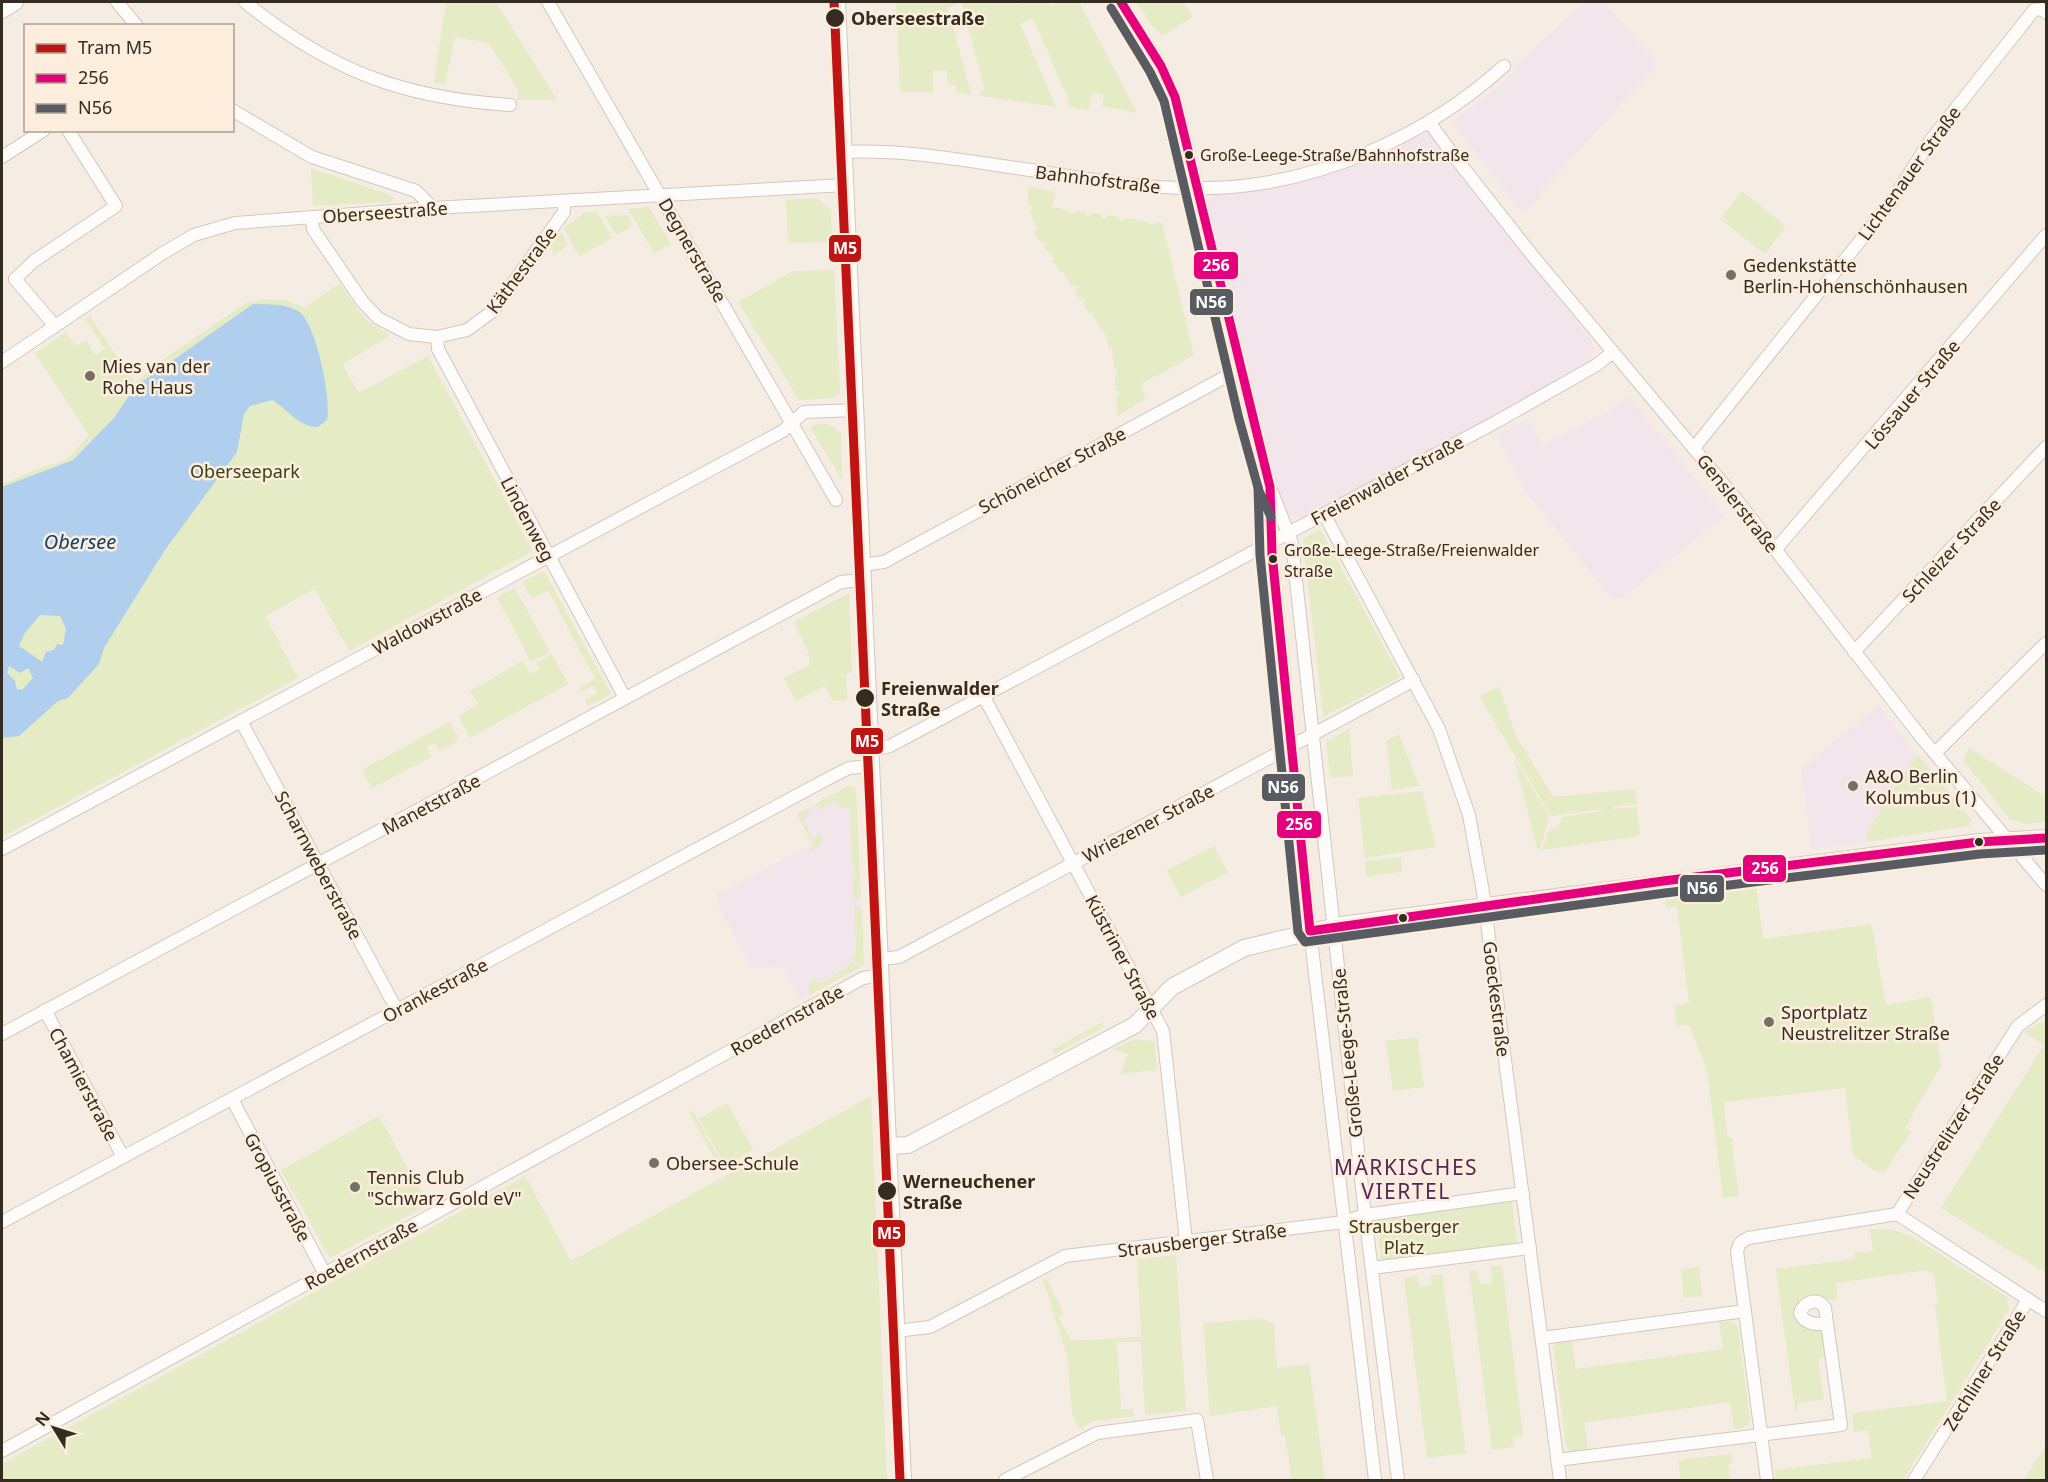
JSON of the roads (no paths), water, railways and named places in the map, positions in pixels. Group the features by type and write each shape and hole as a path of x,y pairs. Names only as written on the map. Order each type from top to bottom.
{"main road":[{"path":"2,10 15,2"},
{"path":"837,2 903,1480"},
{"path":"888,1146 908,1145 1136,1025 1172,987 1244,948 1334,926 1485,904 2009,839 2046,838"}],"street":[{"path":"117,2 135,24"},
{"path":"245,2 311,50 372,78 455,101 510,105"},
{"name":"Degnerstraße","path":"548,2 662,195 836,500"},
{"name":"Große-Leege-Straße","path":"1121,2 1173,90 1270,487 1290,533 1365,1215 1398,1480"},
{"name":"Lichtenauer Straße","path":"1694,448 1892,201 1930,141 2042,9"},
{"name":"Bahnhofstraße","path":"843,152 916,154 1162,188 1252,185 1319,168 1372,150 1430,122 1481,86 1504,66"},
{"path":"234,111 312,157 416,191 433,208"},
{"name":"Genslerstraße","path":"1430,122 1510,227 1694,448 1935,753 2046,885"},
{"path":"2,157 41,132"},
{"path":"2,279 15,279 34,261 116,206 69,132"},
{"name":"Oberseestraße","path":"2,362 163,253 195,235 235,223 433,208 844,185"},
{"name":"Käthestraße","path":"312,218 313,229 369,310 398,330 409,334 437,337 467,330 493,311 564,212 564,202"},
{"name":"Lössauer Straße","path":"1775,550 2046,235"},
{"path":"15,279 55,327"},
{"name":"Lindenweg","path":"437,337 438,349 625,698"},
{"name":"Freienwalder Straße","path":"871,758 1496,422 1595,366 1614,352"},
{"name":"Schöneicher Straße","path":"862,572 1227,376 1241,372"},
{"name":"Waldowstraße","path":"2,849 783,431 804,412 855,410"},
{"name":"Schleizer Straße","path":"1854,652 2046,447"},
{"name":"Große-Leege-Straße","path":"1270,487 1272,542 1310,931 1375,1480"},
{"name":"Goeckestraße","path":"1324,514 1439,729 1458,780 1475,842 1560,1480"},
{"name":"Manetstraße","path":"2,1034 862,572"},
{"path":"1935,753 2046,643"},
{"name":"Wriezener Straße","path":"880,967 1414,680"},
{"name":"Küstriner Straße","path":"984,697 1163,1031 1186,1241"},
{"name":"Scharnweberstraße","path":"241,721 398,1010"},
{"name":"Orankestraße","path":"2,1222 833,776 871,758"},
{"name":"Roedernstraße","path":"2,1451 880,967"},
{"name":"Neustrelitzer Straße","path":"1767,1480 1737,1251 1744,1239 1897,1214 2018,1026 2046,1005"},
{"name":"Chamierstraße","path":"45,1010 123,1157"},
{"name":"Gropiusstraße","path":"232,1100 325,1274"},
{"name":"Strausberger Straße","path":"896,1331 930,1327 1065,1256 1344,1222 1365,1215 1523,1193"},
{"name":"Zechliner Straße","path":"1897,1214 2028,1300 1914,1480"},
{"path":"1372,1268 1530,1248"},
{"path":"2028,1300 2046,1311"},
{"path":"1542,1338 1744,1311"},
{"path":"1557,1461 1760,1433 1841,1425 1827,1324"},
{"path":"1005,1480 1097,1433 1197,1420 1207,1480"}],"water":[{"name":"Obersee","path":"253,304 282,306 298,311 305,318 311,330 325,380 327,420 318,427 305,424 272,400 250,406 244,414 237,452 165,550 104,648 99,664 68,698 58,701 19,736 2,738 2,487 73,460 114,418 135,387","holes":["40,615 60,616 66,629 63,645 57,644 54,650 46,652 42,662 19,646 25,633","9,666 20,673 28,668 33,678 22,690 17,689 15,681 7,673"]}],"tram line":[{"name":"M5","path":"834,2 900,1480"}],"place":[{"name":"Oberseestraße","path":"835,18"},
{"name":"Große-Leege-Straße/Bahnhofstraße","path":"1189,155"},
{"name":"Gedenkstätte Berlin-Hohenschönhausen","path":"1731,275"},
{"name":"Mies van der Rohe Haus","path":"90,376"},
{"name":"Große-Leege-Straße/Freienwalder Straße","path":"1273,559"},
{"name":"Freienwalder Straße","path":"865,698"},
{"name":"A&O Berlin Kolumbus (1)","path":"1853,786"},
{"name":"Sportplatz Neustrelitzer Straße","path":"1769,1022"},
{"name":"Obersee-Schule","path":"654,1163"},
{"name":"Tennis Club \"Schwarz Gold eV\"","path":"355,1187"},
{"name":"Werneuchener Straße","path":"887,1191"}],"district":[{"name":"MÄRKISCHES VIERTEL","path":"1406,1179"}],"park label":[{"name":"Oberseepark","path":"245,471"},
{"name":"Strausberger Platz","path":"1404,1236"}]}
